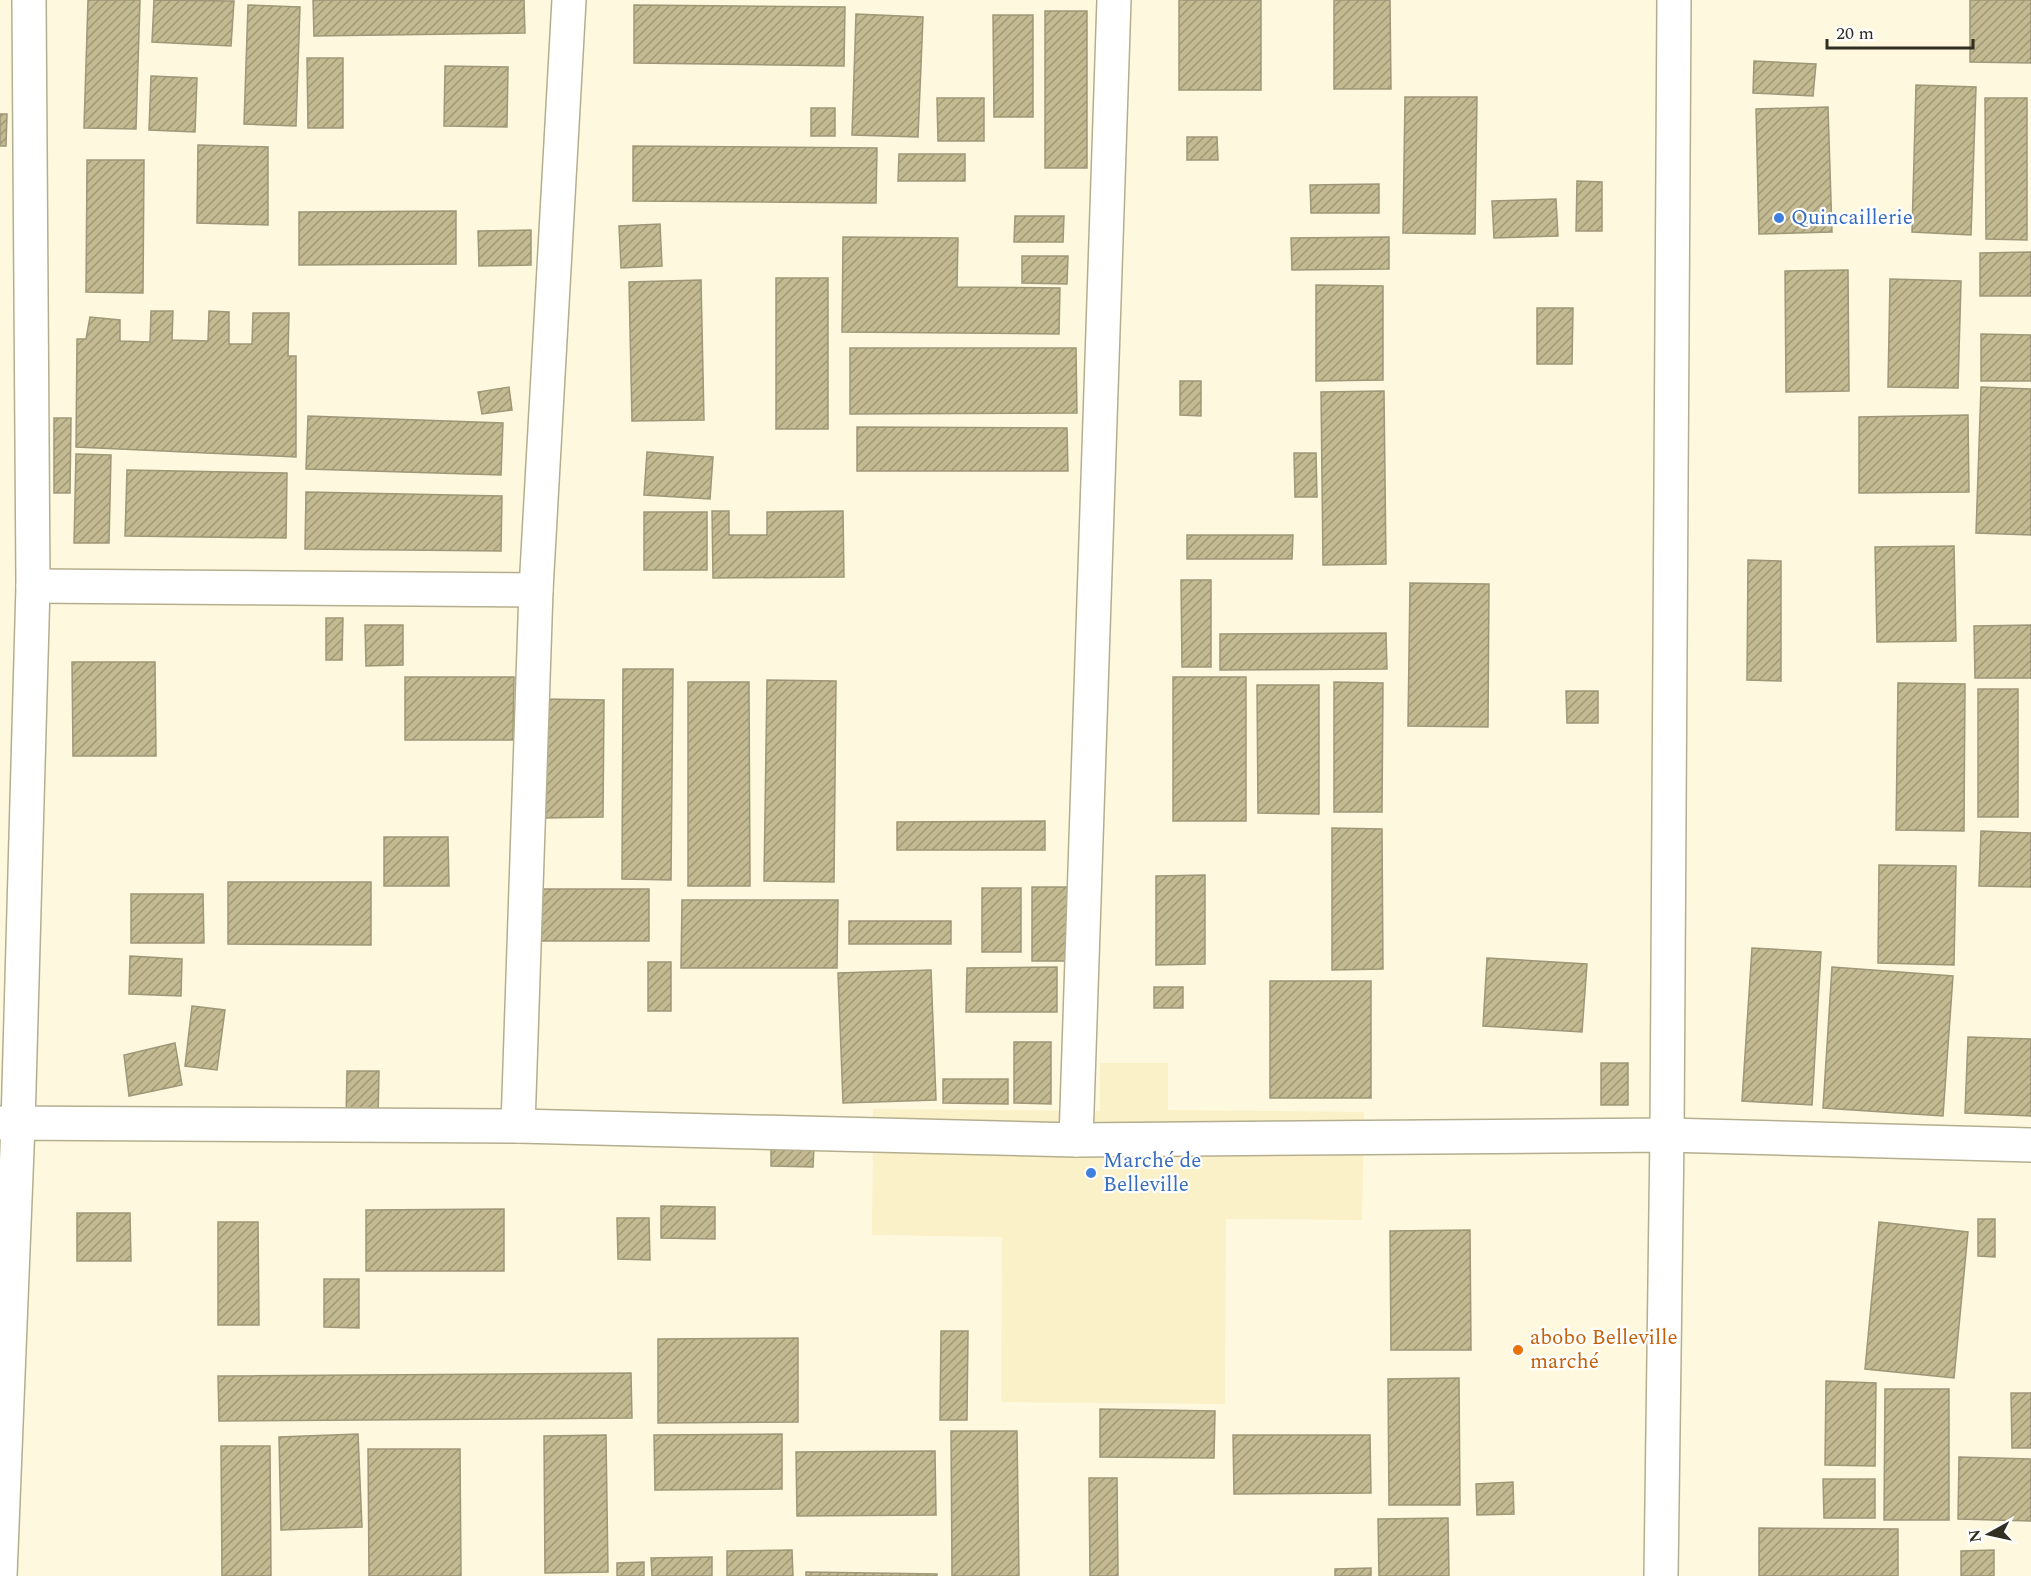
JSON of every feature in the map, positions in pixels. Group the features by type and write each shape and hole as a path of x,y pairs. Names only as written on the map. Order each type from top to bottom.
{"street":[{"path":"0,1576 9,1124 33,586 29,0"},
{"path":"518,1126 536,590 570,0"},
{"path":"1076,1140 1114,0"},
{"path":"1661,1576 1667,1135 1674,0"},
{"path":"33,586 536,590"},
{"path":"9,1124 518,1126 1076,1140 1667,1135 2031,1145"}],"shaded area":[{"path":"1100,1063 1168,1063 1168,1110 1364,1112 1362,1220 1226,1219 1225,1404 1001,1402 1002,1237 872,1235 873,1109 1100,1111"}],"building":[{"path":"88,0 140,0 136,129 84,128"},
{"path":"154,0 234,1 231,46 152,42"},
{"path":"313,0 524,0 525,33 314,36"},
{"path":"1179,0 1261,0 1261,90 1179,90"},
{"path":"1334,0 1390,0 1391,89 1334,89"},
{"path":"1970,0 2031,0 2031,63 1970,62"},
{"path":"248,5 300,7 296,126 244,124"},
{"path":"634,5 845,7 844,66 634,63"},
{"path":"1045,11 1087,11 1087,168 1045,168"},
{"path":"856,14 923,17 918,137 852,135"},
{"path":"993,15 1033,15 1033,117 994,117"},
{"path":"307,58 343,58 343,128 308,128"},
{"path":"1754,61 1816,64 1813,96 1753,93"},
{"path":"445,66 508,67 507,127 444,126"},
{"path":"151,76 197,78 195,132 149,130"},
{"path":"1916,85 1976,87 1971,235 1912,232"},
{"path":"1405,97 1477,97 1475,234 1403,233"},
{"path":"937,98 984,98 984,141 938,141"},
{"path":"1985,98 2027,98 2027,240 1986,239"},
{"path":"1828,107 1832,232 1759,234 1756,109"},
{"path":"811,108 835,108 835,136 811,136"},
{"path":"0,114 7,114 6,146 0,146"},
{"path":"1187,137 1217,137 1218,160 1187,160"},
{"path":"198,145 268,147 268,225 197,223"},
{"path":"633,146 877,148 876,203 633,201"},
{"path":"899,154 965,154 965,181 898,181"},
{"path":"87,160 144,160 143,293 86,292"},
{"path":"1577,181 1602,182 1602,231 1576,231"},
{"path":"1379,184 1379,213 1311,213 1310,185"},
{"path":"1556,199 1558,236 1494,238 1492,201"},
{"path":"456,211 456,264 299,265 299,212"},
{"path":"1015,216 1064,216 1063,242 1014,242"},
{"path":"660,224 662,266 621,268 619,226"},
{"path":"531,230 531,265 479,266 478,231"},
{"path":"843,237 958,238 957,287 1060,288 1059,334 842,332"},
{"path":"1389,237 1389,269 1292,270 1291,238"},
{"path":"2031,252 2031,296 1980,296 1980,253"},
{"path":"1022,256 1068,256 1067,284 1022,283"},
{"path":"1848,270 1849,391 1786,392 1785,271"},
{"path":"776,278 828,278 828,429 776,429"},
{"path":"1890,279 1961,281 1958,388 1888,387"},
{"path":"701,280 704,420 632,421 629,282"},
{"path":"1316,285 1383,286 1383,380 1316,381"},
{"path":"1537,308 1573,308 1572,364 1537,364"},
{"path":"151,311 173,311 172,340 208,341 209,311 229,312 229,344 252,344 253,313 289,313 288,356 296,356 296,457 76,447 77,339 86,339 90,317 120,320 120,341 150,342"},
{"path":"1981,334 2031,335 2031,381 1981,381"},
{"path":"850,348 1076,348 1077,413 850,414"},
{"path":"1180,381 1201,381 1201,416 1180,415"},
{"path":"509,387 512,410 482,414 478,392"},
{"path":"1981,387 2031,389 2031,535 1976,533"},
{"path":"1384,391 1386,564 1323,565 1321,392"},
{"path":"1968,415 1969,492 1859,493 1859,417"},
{"path":"308,416 503,423 501,475 306,469"},
{"path":"54,418 71,418 70,493 54,493"},
{"path":"857,427 1067,428 1068,471 857,471"},
{"path":"647,452 713,457 710,499 644,495"},
{"path":"1294,453 1316,453 1317,497 1295,497"},
{"path":"76,454 111,455 109,543 74,543"},
{"path":"127,470 287,473 286,538 125,536"},
{"path":"306,492 502,496 501,551 305,549"},
{"path":"712,511 729,511 729,535 767,535 767,512 843,511 844,577 713,578"},
{"path":"644,512 707,512 707,570 644,570"},
{"path":"1187,535 1293,535 1292,559 1187,559"},
{"path":"1954,546 1956,641 1877,642 1875,547"},
{"path":"1748,560 1781,561 1781,681 1747,680"},
{"path":"1181,580 1211,580 1211,667 1182,667"},
{"path":"1410,583 1489,584 1488,727 1408,726"},
{"path":"326,618 343,618 342,660 326,660"},
{"path":"365,625 403,625 403,665 366,666"},
{"path":"2031,625 2031,678 1975,678 1974,626"},
{"path":"1386,633 1387,669 1220,670 1220,634"},
{"path":"72,662 155,662 156,756 73,756"},
{"path":"623,669 673,669 671,880 622,879"},
{"path":"405,677 514,677 513,740 405,740"},
{"path":"1173,677 1246,677 1246,821 1173,821"},
{"path":"767,680 836,681 834,882 764,881"},
{"path":"688,682 749,682 750,886 688,886"},
{"path":"1334,682 1383,683 1382,812 1334,812"},
{"path":"1898,683 1965,684 1964,831 1896,830"},
{"path":"1257,685 1319,685 1319,814 1258,813"},
{"path":"1978,689 2018,689 2018,817 1978,817"},
{"path":"1566,691 1598,691 1598,723 1567,723"},
{"path":"544,699 604,700 603,817 544,818"},
{"path":"1045,821 1045,850 897,850 897,822"},
{"path":"1332,828 1382,829 1383,969 1332,970"},
{"path":"1981,831 2031,833 2031,887 1979,886"},
{"path":"384,837 448,837 449,886 384,886"},
{"path":"1879,865 1956,866 1954,965 1878,963"},
{"path":"1205,875 1205,964 1156,965 1156,876"},
{"path":"228,882 371,882 371,945 228,944"},
{"path":"1032,887 1076,887 1076,961 1032,961"},
{"path":"982,888 1021,888 1021,952 982,952"},
{"path":"534,889 649,889 649,941 535,941"},
{"path":"131,894 203,894 204,943 131,943"},
{"path":"682,900 838,900 837,968 681,968"},
{"path":"849,921 951,921 951,944 849,944"},
{"path":"1752,948 1821,952 1812,1105 1742,1101"},
{"path":"130,956 182,959 181,996 129,994"},
{"path":"1487,958 1587,964 1582,1032 1483,1026"},
{"path":"648,962 671,962 671,1011 648,1011"},
{"path":"1057,967 1057,1012 966,1012 967,968"},
{"path":"1832,967 1953,976 1943,1116 1823,1108"},
{"path":"931,970 936,1100 843,1103 838,973"},
{"path":"1270,981 1371,981 1371,1098 1270,1098"},
{"path":"1154,987 1183,987 1183,1008 1154,1008"},
{"path":"192,1006 225,1010 217,1070 185,1066"},
{"path":"1968,1037 2031,1039 2031,1116 1965,1113"},
{"path":"1014,1042 1051,1042 1051,1104 1014,1103"},
{"path":"175,1043 182,1085 129,1096 124,1055"},
{"path":"1601,1063 1628,1063 1628,1105 1601,1105"},
{"path":"347,1071 379,1071 378,1119 346,1118"},
{"path":"943,1079 1008,1079 1008,1104 943,1103"},
{"path":"771,1146 814,1147 813,1167 771,1166"},
{"path":"661,1206 715,1207 715,1239 661,1238"},
{"path":"504,1209 504,1271 366,1271 366,1210"},
{"path":"77,1213 130,1213 131,1261 77,1261"},
{"path":"617,1218 649,1218 650,1260 618,1259"},
{"path":"1978,1219 1995,1219 1995,1257 1978,1256"},
{"path":"218,1222 258,1222 259,1325 218,1325"},
{"path":"1879,1222 1968,1232 1954,1378 1865,1369"},
{"path":"1470,1230 1471,1350 1391,1350 1390,1231"},
{"path":"324,1279 359,1279 359,1328 324,1327"},
{"path":"941,1331 968,1331 967,1420 940,1420"},
{"path":"798,1338 798,1422 658,1423 658,1339"},
{"path":"631,1373 632,1418 219,1421 218,1376"},
{"path":"1459,1378 1460,1505 1389,1505 1388,1379"},
{"path":"1826,1381 1876,1383 1875,1466 1825,1465"},
{"path":"1885,1389 1949,1389 1949,1520 1884,1520"},
{"path":"2011,1393 2031,1393 2031,1448 2012,1448"},
{"path":"1100,1409 1215,1411 1214,1458 1100,1457"},
{"path":"951,1431 1017,1431 1019,1576 952,1576"},
{"path":"358,1434 362,1527 281,1530 279,1437"},
{"path":"782,1434 782,1489 655,1490 654,1435"},
{"path":"606,1435 608,1572 545,1573 544,1436"},
{"path":"1233,1435 1370,1435 1371,1493 1234,1494"},
{"path":"221,1446 270,1446 271,1576 222,1576"},
{"path":"368,1449 460,1449 461,1576 369,1576"},
{"path":"935,1451 936,1515 797,1516 796,1452"},
{"path":"1959,1457 2031,1459 2031,1521 1958,1519"},
{"path":"1089,1478 1117,1478 1118,1576 1090,1576"},
{"path":"1823,1479 1875,1479 1875,1518 1824,1518"},
{"path":"1513,1482 1514,1514 1477,1515 1476,1484"},
{"path":"1448,1518 1449,1576 1379,1576 1378,1519"},
{"path":"1759,1528 1898,1529 1898,1576 1759,1576"},
{"path":"792,1550 793,1576 727,1576 727,1551"},
{"path":"1994,1550 1994,1576 1961,1576 1961,1551"},
{"path":"712,1557 712,1576 652,1576 651,1558"},
{"path":"644,1562 644,1576 617,1576 617,1563"},
{"path":"1371,1568 1371,1576 1335,1576 1335,1569"},
{"path":"806,1572 937,1574 937,1576 806,1576"}],"place":[{"name":"Quincaillerie","path":"1779,218"},
{"name":"Marché de Belleville","path":"1091,1173"},
{"name":"abobo Belleville marché","path":"1518,1350"}]}
